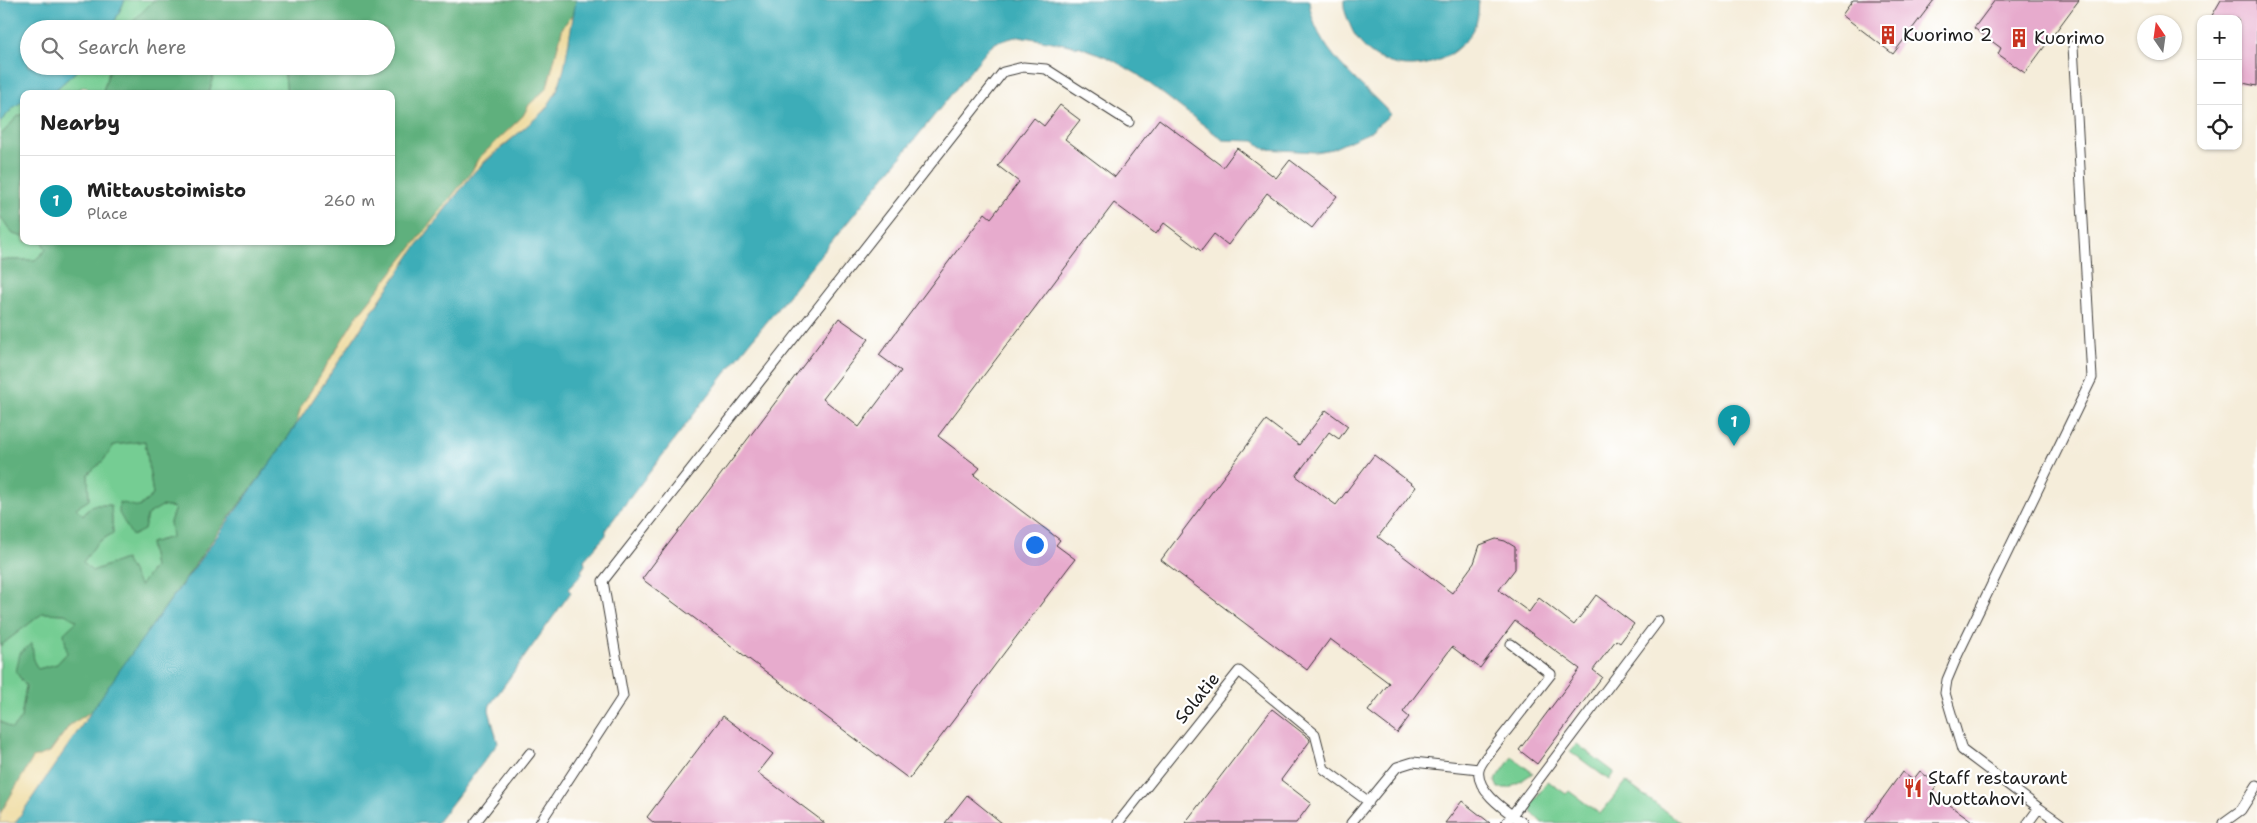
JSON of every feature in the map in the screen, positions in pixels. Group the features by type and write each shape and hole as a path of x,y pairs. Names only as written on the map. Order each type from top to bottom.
{"lane":[{"path":"2060,823 1962,750 1945,693 1947,680 1958,654 2092,378 2073,46"},
{"path":"540,823 623,696 603,581 1002,72 1023,67 1046,69 1129,122"},
{"path":"1506,823 1658,621"},
{"path":"1511,644 1551,674 1479,769 1479,781 1487,793 1523,823"},
{"name":"Solatie","path":"1118,823 1239,671 1316,734 1324,769 1369,802"},
{"path":"475,823 530,753"},
{"path":"1351,823 1397,767 1413,762 1479,769"},
{"path":"2223,823 2241,810 2257,785"},
{"path":"2028,823 2039,808"}],"green space":[{"path":"125,0 154,0 134,20 115,20"},
{"path":"154,0 576,0 576,10 563,27 547,88 529,105 523,116 478,159 472,171 355,319 301,407 296,425 274,458 216,535 92,711 70,725 50,752 33,758 0,814 0,721 12,729 21,718 26,686 16,672 20,653 32,643 34,662 38,669 57,664 67,653 64,633 77,621 65,614 43,613 0,646 0,260 35,260 46,250 44,245 395,245 395,90 287,90 285,76 395,75 395,20 134,20","holes":["145,441 153,495 139,507 119,502 119,513 132,536 144,530 147,515 162,506 175,508 170,522 172,537 150,543 154,567 140,586 125,559 92,571 83,562 97,543 113,533 111,505 93,505 83,515 76,508 89,500 88,474 103,461 114,445"]},
{"path":"72,75 108,75 103,90 89,90 85,86 77,90 55,90"},
{"path":"108,75 214,75 210,90 103,90"},
{"path":"214,75 284,75 287,90 210,90"},
{"path":"20,103 20,115 0,136 0,122"},
{"path":"20,115 20,236 13,234 0,216 0,136"},
{"path":"0,216 13,234 20,236 20,245 44,245 46,250 35,260 0,260"},
{"path":"145,441 153,495 139,507 144,530 146,515 162,506 175,508 170,522 173,537 150,543 154,567 140,587 125,559 92,571 83,562 97,543 113,533 111,505 93,505 82,515 76,508 89,500 88,474 103,461 114,445"},
{"path":"43,613 65,614 77,621 67,653 57,664 38,669 34,662 16,672 26,686 21,718 12,729 0,721 0,646"},
{"path":"1577,744 1614,772 1609,780 1570,751"},
{"path":"1512,757 1533,773 1510,788 1498,788 1495,781"},
{"path":"1548,781 1566,794 1569,791 1600,814 1626,782 1681,823 1542,823 1532,813 1530,806"}],"sand":[{"path":"576,10 564,71 557,91 550,103 530,124 484,162 450,203 382,297 296,425 301,407 355,319 472,171 478,159 523,116 529,105 547,88 563,27"},
{"path":"92,711 15,823 0,823 0,814 33,758 50,752 70,725"}],"water":[{"path":"0,0 125,0 115,20 20,20 20,75 72,75 55,90 20,90 20,103 0,122"},
{"path":"576,0 1309,0 1312,17 1328,48 1352,76 1391,114 1368,133 1332,149 1315,152 1265,149 1254,141 1223,140 1137,74 1109,58 1081,47 1019,36 997,42 989,48 731,366 606,529 606,535 584,560 585,565 581,571 583,573 568,589 571,592 490,705 489,710 498,743 437,823 15,823 119,671 274,458 413,251 475,171 545,110 557,91 564,69"},
{"path":"1344,0 1479,0 1476,23 1464,41 1449,55 1431,63 1411,66 1392,63 1374,55 1359,42 1346,14"}],"building":[{"name":"Kuorimo 2","path":"1853,0 1934,0 1893,54 1842,15"},
{"name":"Kuorimo","path":"1995,0 2079,0 2025,73 1998,54 2001,48 1974,28"},
{"path":"2221,0 2257,0 2257,86 2242,83 2242,15 2212,15"},
{"path":"1060,105 1080,120 1065,139 1115,177 1159,119 1223,167 1237,148 1276,178 1290,160 1337,196 1312,228 1267,193 1228,245 1214,234 1201,251 1164,223 1156,234 1114,203 938,436 980,468 974,475 1060,540 1056,545 1075,559 909,779 642,579 839,318 869,339 823,399 859,427 901,371 879,355 985,213 991,218 1019,182 998,166 1034,118 1044,126"},
{"path":"1326,410 1348,426 1339,439 1329,432 1296,476 1336,505 1374,455 1416,487 1378,537 1452,593 1474,563 1480,545 1496,539 1505,541 1515,547 1515,569 1499,590 1529,612 1539,598 1574,625 1596,595 1634,624 1620,643 1616,640 1593,670 1602,677 1537,764 1519,750 1580,669 1515,621 1480,668 1452,647 1403,712 1409,717 1397,733 1368,711 1389,683 1330,639 1307,670 1161,560 1266,420 1299,445"},
{"path":"1272,709 1309,738 1310,741 1281,780 1311,803 1296,823 1185,823"},
{"path":"723,716 773,754 758,773 825,823 654,823 647,817"},
{"name":"Staff restaurant Nuottahovi","path":"1920,771 1937,785 1932,792 1975,823 1865,823 1902,772 1913,780"},
{"path":"967,795 1002,823 945,823"},
{"path":"1462,801 1490,823 1445,823"}],"place":[{"name":"Kuorimo 2","path":"1888,35"},
{"name":"Kuorimo","path":"2019,38"},
{"name":"Mittaustoimisto","path":"1734,446"},
{"name":"Staff restaurant Nuottahovi","path":"1913,788"}]}
